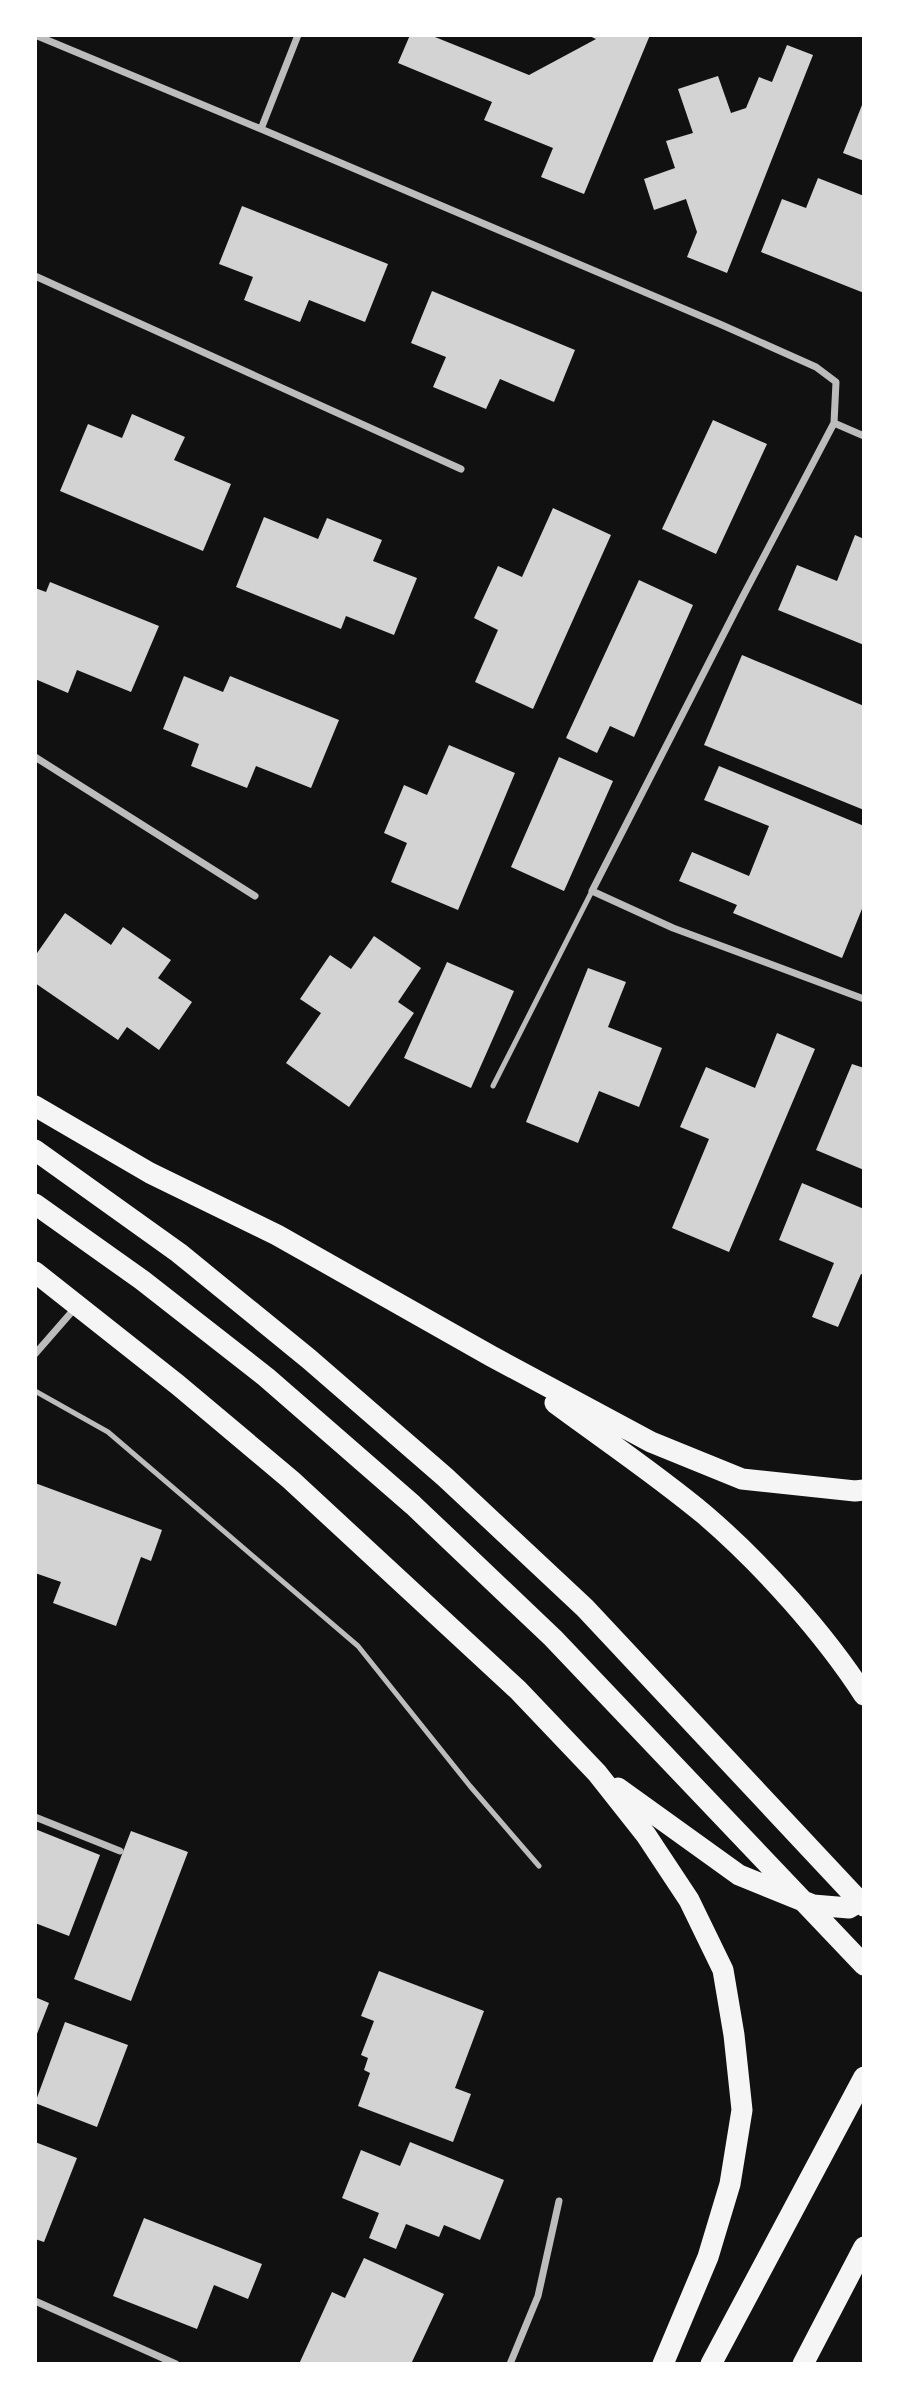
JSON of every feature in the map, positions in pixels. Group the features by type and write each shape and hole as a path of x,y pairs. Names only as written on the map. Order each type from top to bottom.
{"highway":[{"path":"35,1106 150,1173 276,1236 651,1442 742,1479 864,1490"},
{"path":"35,1150 180,1253 309,1359 445,1477 585,1608 864,1906"},
{"path":"35,1204 142,1280 266,1377 413,1505 553,1638 864,1965"},
{"path":"35,1272 178,1385 291,1480 517,1690 597,1773 646,1835 689,1900 723,1970 736,2048 742,2110 730,2184 708,2256 663,2364"},
{"path":"491,1356 705,1515 769,1577 847,1669 864,1695"},
{"path":"597,1773 739,1875 813,1905 849,1909 864,1899"},
{"path":"711,2364 864,2077"},
{"path":"803,2364 864,2247"}],"street":[{"path":"35,35 816,367 836,382 834,423 741,598 592,891 673,928 864,999"},
{"path":"261,129 298,35"},
{"path":"35,276 461,469"},
{"path":"834,423 864,436"},
{"path":"35,757 255,896"},
{"path":"35,1354 77,1305"},
{"path":"35,1817 120,1851"},
{"path":"510,2364 538,2296 559,2201"},
{"path":"35,2301 176,2364"}],"lane":[{"path":"493,1086 592,891"},
{"path":"35,1391 108,1432 358,1646 470,1786 539,1866"}],"building":[{"path":"410,35 430,35 529,75 596,39 587,35 650,35 584,194 541,177 553,148 484,120 492,102 398,63"},
{"path":"787,45 813,55 727,273 687,257 697,232 686,199 654,210 644,179 675,168 666,141 693,133 678,89 718,76 731,113 746,108 759,77 772,82"},
{"path":"864,100 864,161 843,153"},
{"path":"818,178 864,196 864,293 761,252 782,199 806,208"},
{"path":"242,206 388,264 365,322 309,300 300,322 244,300 253,277 219,264"},
{"path":"432,291 575,350 554,402 500,379 486,409 433,387 446,357 411,343"},
{"path":"132,414 185,437 174,460 231,484 203,551 60,491 88,424 122,438"},
{"path":"713,420 767,444 716,554 662,529"},
{"path":"553,508 611,535 533,709 475,682 498,630 474,618 498,566 522,577"},
{"path":"264,517 318,539 327,518 382,540 373,561 417,578 394,635 346,616 341,629 236,587"},
{"path":"855,535 864,539 864,645 778,610 797,565 837,581"},
{"path":"639,580 693,605 634,737 610,726 597,753 566,738"},
{"path":"50,582 159,626 131,692 77,670 68,693 35,679 35,588 46,592"},
{"path":"742,655 864,706 864,810 704,745"},
{"path":"184,676 223,692 230,676 339,720 311,788 256,766 247,788 191,766 199,744 163,729"},
{"path":"449,745 515,773 458,910 391,882 407,843 384,833 404,785 427,795"},
{"path":"559,757 613,781 564,891 511,867"},
{"path":"719,766 864,826 864,904 842,958 733,913 737,905 679,881 692,852 749,876 769,826 704,800"},
{"path":"65,913 111,945 123,927 171,960 158,978 192,1002 159,1050 127,1027 118,1040 35,983 35,956"},
{"path":"374,936 421,968 398,1002 414,1013 349,1107 286,1063 321,1013 300,999 330,955 351,969"},
{"path":"447,962 514,991 471,1088 404,1058"},
{"path":"588,968 626,982 608,1027 662,1048 639,1107 599,1091 578,1143 526,1122"},
{"path":"777,1033 815,1049 729,1252 672,1228 709,1139 680,1127 706,1067 755,1088"},
{"path":"852,1064 864,1068 864,1170 816,1150"},
{"path":"802,1183 864,1209 864,1275 861,1274 838,1327 812,1317 834,1263 779,1240"},
{"path":"35,1483 162,1530 151,1561 141,1557 116,1626 53,1603 61,1582 35,1573"},
{"path":"35,1829 100,1855 69,1936 35,1923"},
{"path":"131,1831 188,1852 131,2001 74,1979"},
{"path":"379,1971 484,2011 455,2088 471,2094 453,2142 358,2106 370,2073 364,2070 368,2058 361,2055 374,2021 361,2016"},
{"path":"35,1997 49,2003 35,2039"},
{"path":"65,2022 128,2045 97,2127 35,2103"},
{"path":"35,2142 77,2158 44,2242 35,2239"},
{"path":"410,2142 504,2180 480,2240 444,2225 439,2237 406,2224 396,2249 369,2238 379,2213 342,2198 361,2150 400,2166"},
{"path":"144,2218 262,2264 248,2299 214,2285 197,2329 113,2296"},
{"path":"364,2258 444,2294 411,2364 299,2364 332,2292 345,2298"}]}
